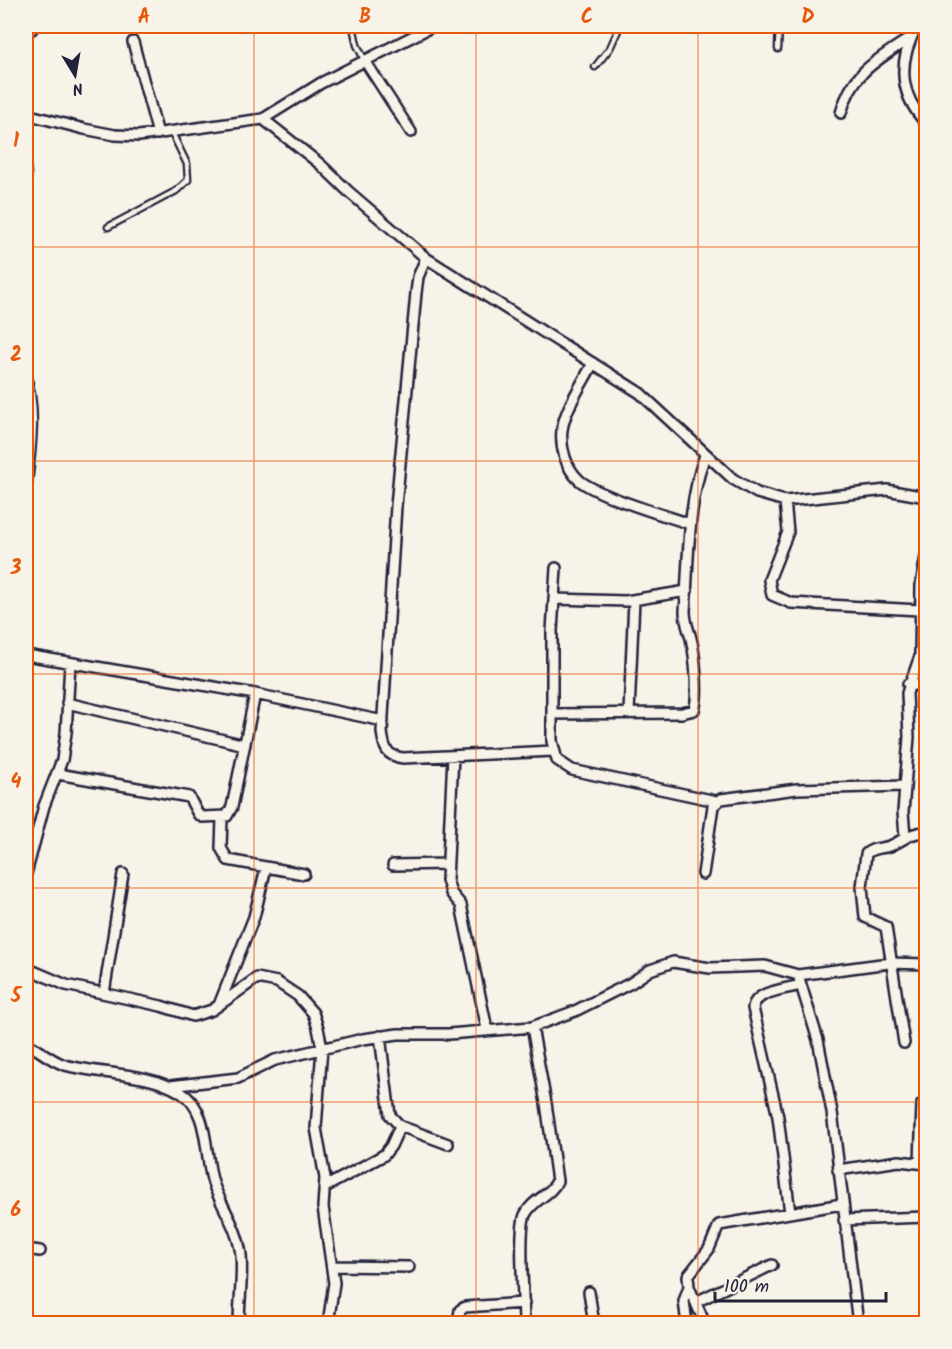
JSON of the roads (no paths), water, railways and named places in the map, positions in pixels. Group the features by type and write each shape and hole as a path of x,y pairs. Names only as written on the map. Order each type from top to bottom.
{"street":[{"path":"26,114 115,135 158,134 263,119 321,83 434,26"},
{"path":"916,26 903,60 905,82 912,105 927,123"},
{"path":"841,113 846,95 858,76 910,39"},
{"path":"133,42 158,134"},
{"path":"365,61 411,132"},
{"path":"263,119 320,164 426,258 654,405 705,455 746,487 771,498 785,501 887,490 927,497"},
{"path":"426,258 418,277 416,293 396,506 383,721 385,749 394,757 553,751"},
{"path":"592,363 562,430 564,456 571,472 581,482 597,490 690,524"},
{"path":"552,714 682,713 694,710 696,705 693,645 685,619 692,497 705,455"},
{"path":"785,501 788,532 769,580 772,596 791,603 919,610"},
{"path":"905,836 908,684 920,656 919,610 927,556"},
{"path":"556,568 553,751 562,766 716,801 785,790 905,786"},
{"path":"554,599 601,602 634,600 687,591"},
{"path":"629,713 634,600"},
{"path":"26,655 255,694 383,721"},
{"path":"26,873 44,806 58,774 65,744 70,663"},
{"path":"908,684 927,686"},
{"path":"58,774 189,797 198,814 222,818 227,816 232,807 255,694"},
{"path":"67,703 245,745"},
{"path":"453,756 447,864 448,887 463,913 487,1029"},
{"path":"703,874 716,801"},
{"path":"222,818 220,840 224,856 237,863 304,874"},
{"path":"904,1043 889,963 886,927 879,922 869,921 862,906 866,854 870,850 891,846 905,836 927,832"},
{"path":"393,865 447,864"},
{"path":"219,1005 254,917 266,868"},
{"path":"104,993 123,874"},
{"path":"26,1043 66,1065 170,1086 238,1078 275,1060 380,1036 532,1027 574,1011 631,983 650,970 673,962 710,968 765,966 798,975 889,963 927,964"},
{"path":"26,968 66,985 161,1006 192,1016 203,1014 219,1005 257,978 277,982 309,1008 318,1028 322,1048 316,1128 325,1187 323,1207 333,1266 334,1283 328,1323"},
{"path":"798,975 822,1060 858,1323"},
{"path":"790,1213 778,1117 753,1008 754,1002 760,996 801,985"},
{"path":"524,1323 523,1232 526,1214 530,1207 554,1188 557,1181 532,1027"},
{"path":"380,1036 390,1115 400,1126 448,1144"},
{"path":"170,1086 188,1097 196,1109 213,1181 237,1236 241,1258 239,1323"},
{"path":"838,1170 899,1161 923,1163 922,1104"},
{"path":"325,1187 384,1155 400,1126"},
{"path":"705,1323 689,1287 688,1276 709,1249 712,1236 719,1225 842,1204"},
{"path":"844,1220 927,1217"},
{"path":"26,1249 40,1251"},
{"path":"696,1302 772,1265"},
{"path":"333,1266 409,1267"},
{"path":"687,1323 684,1301 689,1287"},
{"path":"589,1292 594,1323"},
{"path":"458,1323 460,1310 465,1307 524,1303"}],"lane":[{"path":"353,26 357,45 365,61"},
{"path":"595,67 610,48 620,26"},
{"path":"778,49 779,26"},
{"path":"108,227 176,190 188,180 187,164 172,132"},
{"path":"26,149 28,176 26,221"},
{"path":"26,370 32,397 33,419 26,513"}]}
